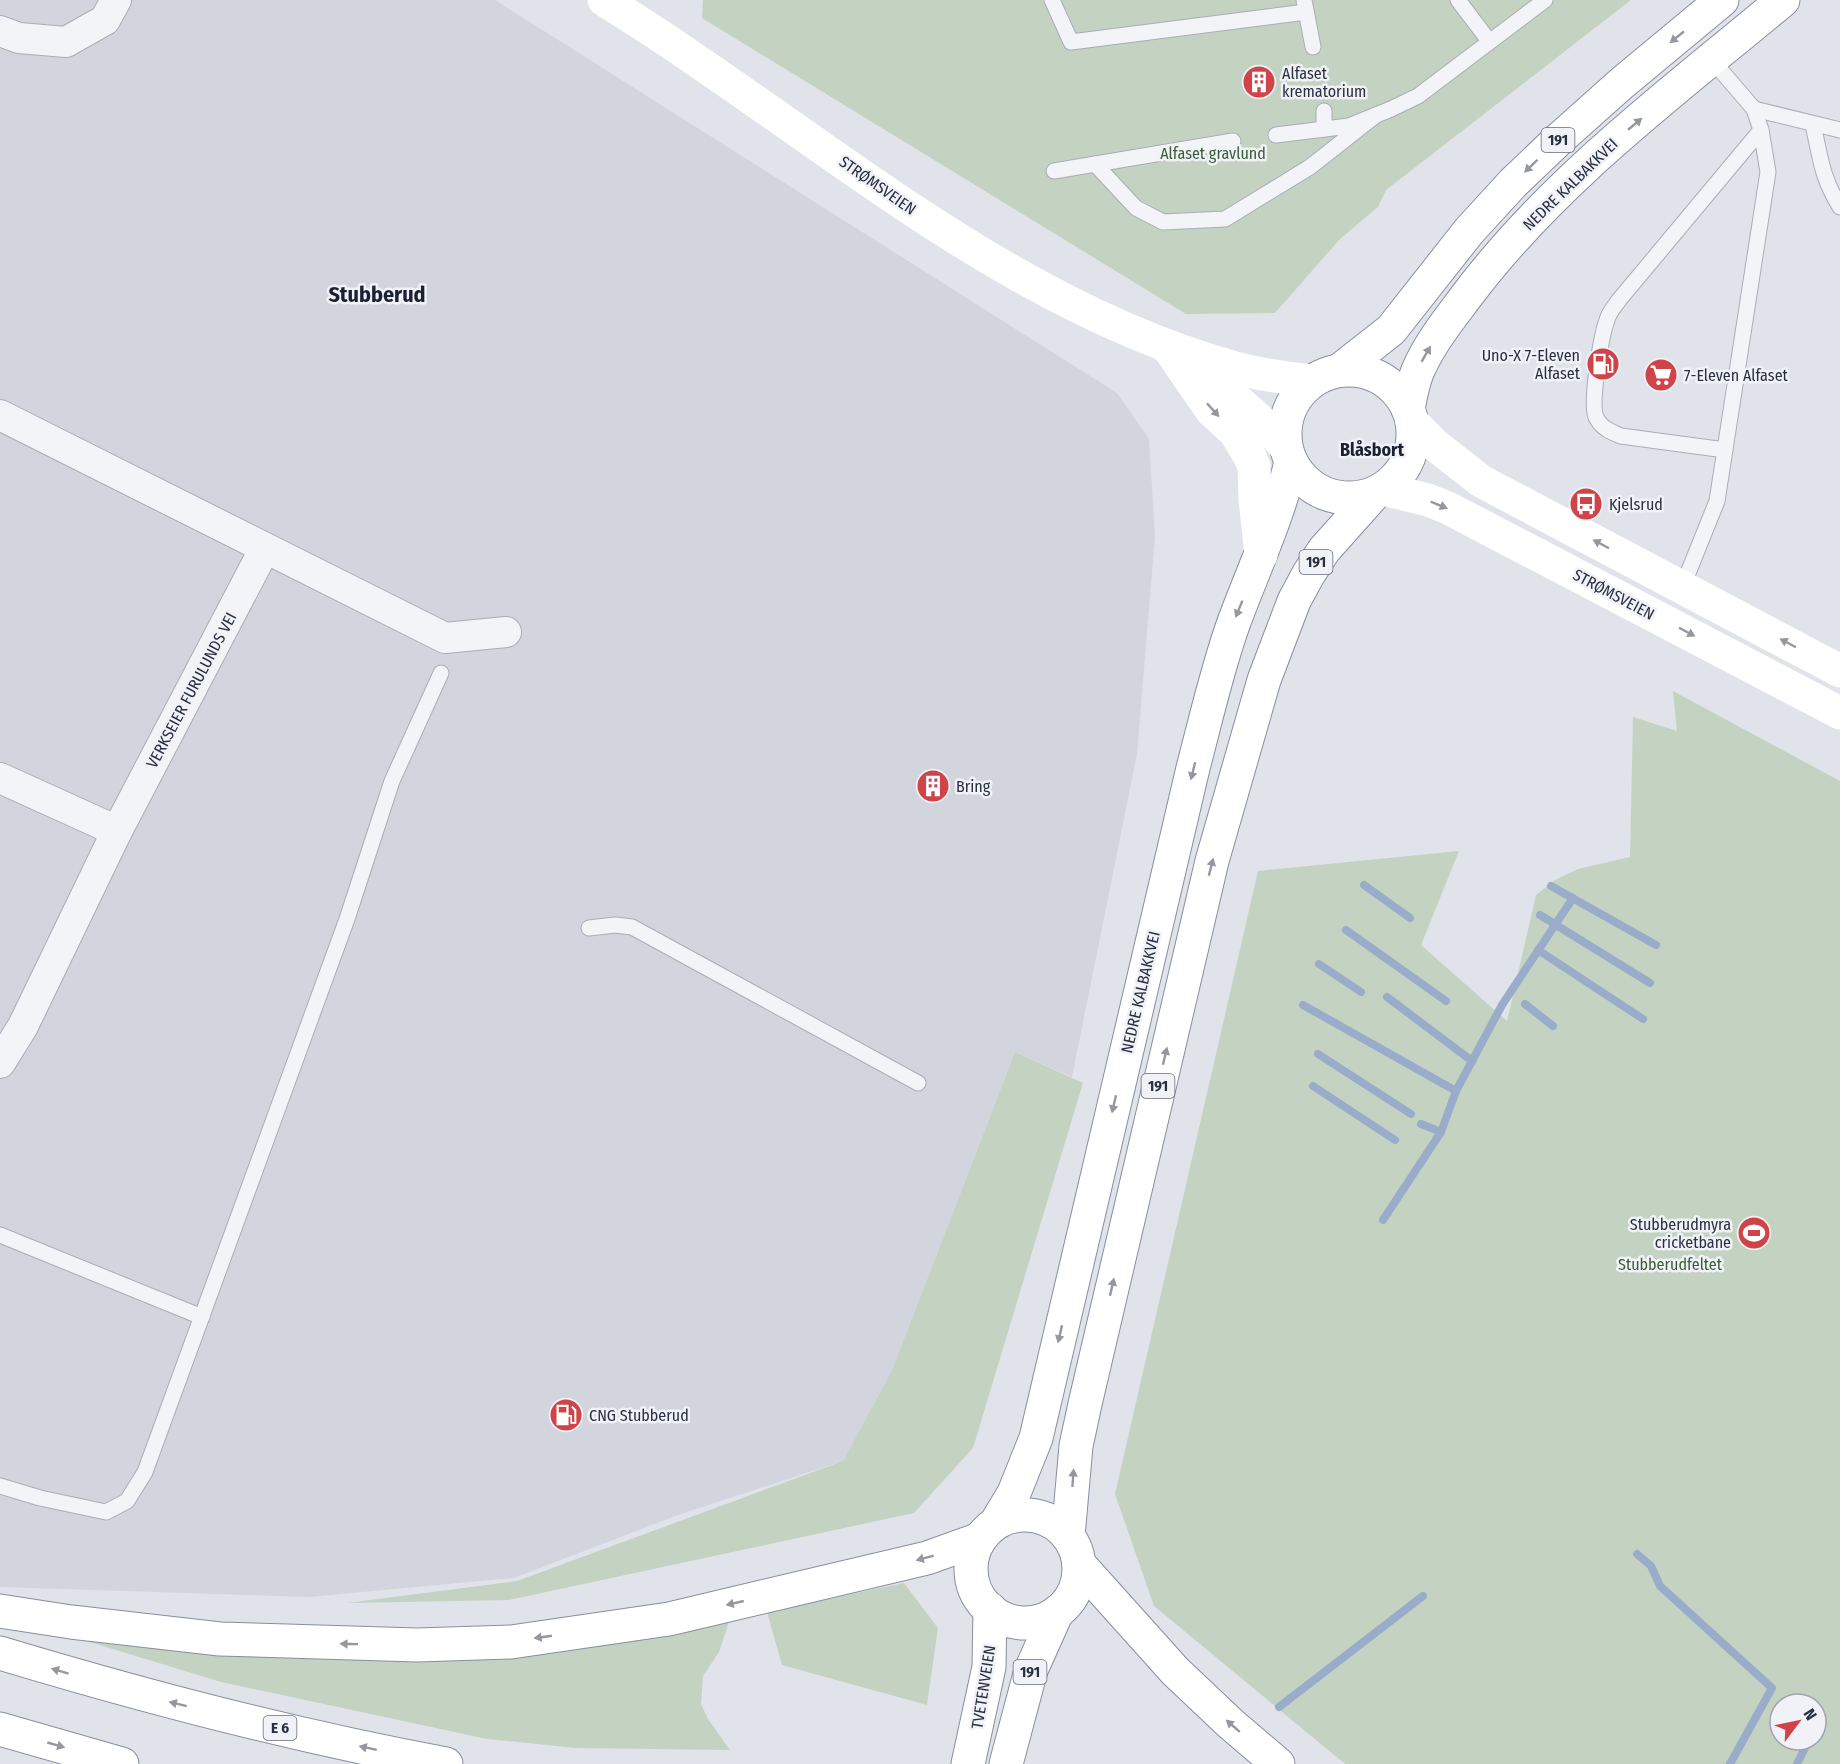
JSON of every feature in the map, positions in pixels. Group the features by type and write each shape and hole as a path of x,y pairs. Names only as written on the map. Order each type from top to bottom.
{"main road":[{"name":"STRØMSVEIEN","path":"604,0 692,57 910,208 982,255 1056,297 1167,346 1236,369 1326,376"},
{"name":"191","path":"1326,376 1391,330 1469,231 1550,148 1597,104 1722,0"},
{"name":"NEDRE KALBAKKVEI","path":"1410,416 1416,375 1430,347 1503,250 1578,173 1783,0"},
{"name":"STRØMSVEIEN","path":"1167,346 1237,398 1267,425 1288,454"},
{"path":"1167,346 1211,410 1235,432 1250,457 1254,467 1261,555"},
{"path":"1410,416 1413,438 1408,460 1395,479 1378,491 1355,498 1336,497 1317,490 1302,478 1288,454 1284,432 1292,404 1301,391 1326,376 1357,370 1381,379 1400,395 1410,416 1434,446 1481,481 1840,670"},
{"name":"NEDRE KALBAKKVEI","path":"988,1531 1014,1493 1036,1438 1193,768 1234,622 1284,493 1288,454"},
{"name":"STRØMSVEIEN","path":"1378,491 1428,500 1448,508 1840,713"},
{"name":"191","path":"1010,1750 1031,1670 1057,1612 1072,1596 1076,1586 1074,1550 1076,1446 1084,1404 1197,925 1252,716 1276,642 1298,592 1324,550 1378,491"},
{"path":"0,1611 220,1639 417,1645 511,1642 669,1619 927,1558 988,1531 1011,1516 1042,1517 1057,1525 1121,1611 1175,1671 1231,1724 1278,1764"},
{"name":"191","path":"988,1531 971,1563 971,1576 981,1599 990,1609"},
{"path":"990,1609 1001,1617 1016,1622 1044,1619 1057,1612"},
{"name":"TVETENVEIEN","path":"968,1764 989,1667 990,1609"},
{"name":"E 6","path":"0,1653 116,1688 204,1711 446,1764"},
{"path":"0,1729 122,1764"}],"street":[{"path":"0,31 19,38 66,42 105,20 116,0"},
{"path":"0,415 445,638 506,632"},
{"name":"VERKSEIER FURULUNDS VEI","path":"0,1064 23,1026 117,831 265,548"},
{"path":"0,777 117,831"}],"lane":[{"path":"1052,0 1071,42 1305,6 1313,47"},
{"path":"1458,0 1489,41"},
{"path":"1276,135 1349,126 1418,96 1545,0"},
{"path":"1682,588 1718,501 1768,172 1761,130 1754,109 1712,59"},
{"path":"1754,109 1840,130"},
{"path":"1324,111 1324,129"},
{"path":"1095,164 1136,208 1163,222 1225,219 1310,167 1376,116"},
{"path":"1813,125 1819,161 1827,183 1840,207"},
{"path":"1725,450 1621,436 1601,426 1595,416 1593,403 1608,316 1761,130"},
{"path":"1054,171 1233,141"},
{"path":"0,1486 40,1498 106,1512 127,1500 145,1472 347,919 392,781 441,673"},
{"path":"589,928 615,925 632,927 918,1083"},
{"path":"0,1235 202,1317"}],"shaded area":[{"path":"0,0 495,0 1117,393 1149,439 1155,536 1137,754 1072,1077 1015,1052 892,1370 843,1461 678,1515 514,1578 309,1597 0,1587"}],"green space":[{"name":"Alfaset gravlund","path":"703,0 1631,0 1386,190 1378,207 1340,239 1275,313 1186,314 702,18"},
{"name":"Stubberudfeltet","path":"1673,691 1840,781 1840,1764 1345,1764 1154,1606 1115,1494 1258,871 1459,851 1421,945 1507,1021 1536,895 1555,880 1578,869 1630,857 1633,717 1677,731"},
{"path":"1015,1052 1083,1083 973,1448 914,1513 509,1600 347,1603 517,1581 843,1461 892,1370"},
{"path":"904,1583 938,1628 927,1705 782,1665 767,1612"},
{"path":"732,1613 719,1652 703,1676 701,1704 708,1719 730,1750 576,1748 487,1739 221,1682 67,1635 441,1653"}],"waterway":[{"path":"1364,885 1410,918"},
{"path":"1551,886 1656,945"},
{"path":"1383,1220 1441,1132 1456,1091 1502,1005 1573,898"},
{"path":"1540,915 1650,983"},
{"path":"1346,930 1446,1001"},
{"path":"1538,950 1643,1019"},
{"path":"1319,964 1361,992"},
{"path":"1387,997 1472,1061"},
{"path":"1525,1004 1553,1026"},
{"path":"1303,1005 1456,1091"},
{"path":"1318,1054 1411,1114"},
{"path":"1313,1086 1395,1140"},
{"path":"1421,1124 1441,1132"},
{"path":"1637,1554 1651,1566 1660,1586 1772,1688 1730,1764"},
{"path":"1279,1707 1423,1596"},
{"path":"1797,1764 1803,1752"}],"place":[{"name":"Alfaset krematorium","path":"1259,82"},
{"name":"Uno-X 7-Eleven Alfaset","path":"1603,364"},
{"name":"7-Eleven Alfaset","path":"1661,375"},
{"name":"Kjelsrud","path":"1586,504"},
{"name":"Bring","path":"933,786"},
{"name":"Stubberudmyra cricketbane","path":"1754,1233"},
{"name":"CNG Stubberud","path":"566,1415"}],"district":[{"name":"Stubberud","path":"377,294"},
{"name":"Blåsbort","path":"1372,450"}]}
